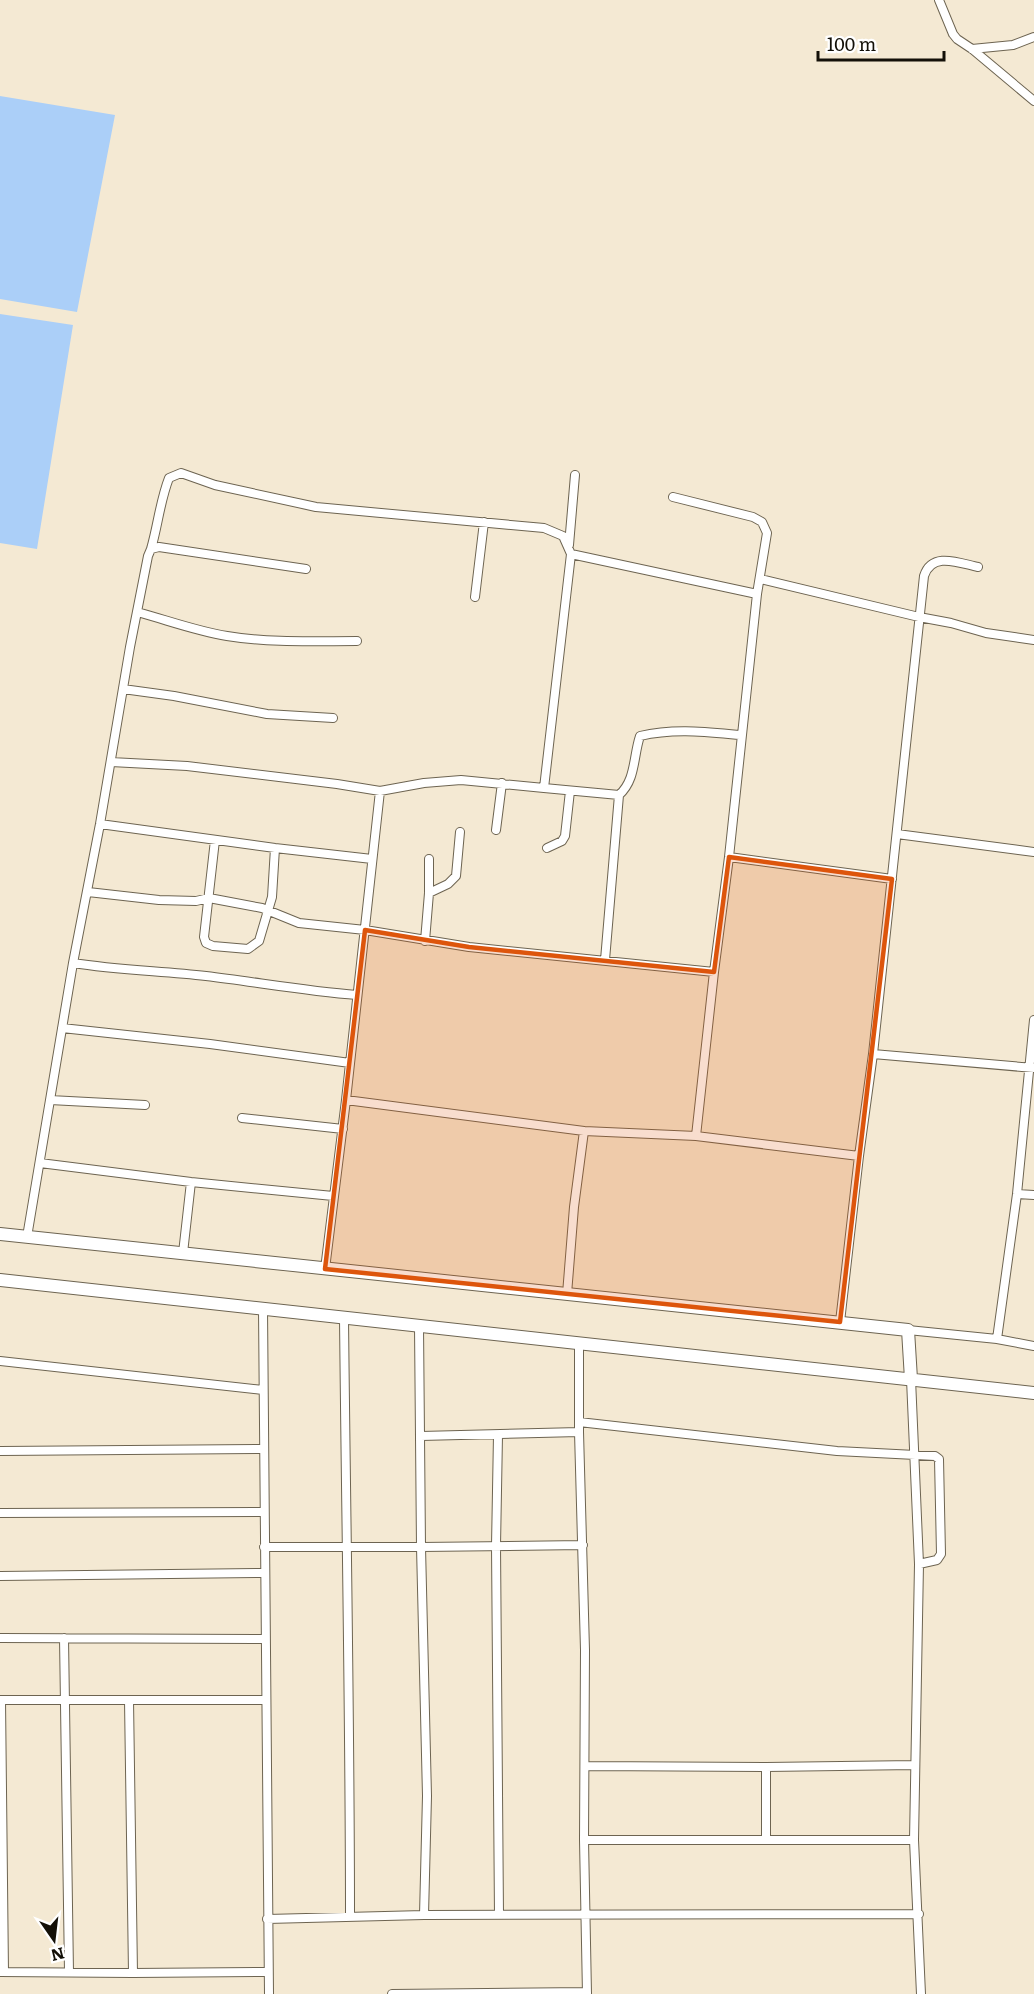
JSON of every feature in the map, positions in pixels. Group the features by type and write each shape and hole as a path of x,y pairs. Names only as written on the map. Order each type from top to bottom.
{"main road":[{"path":"0,1234 908,1330 911,1379"},
{"path":"0,1280 1034,1393"}],"street":[{"path":"939,0 952,34 1034,101"},
{"path":"972,49 1013,45 1034,37"},
{"path":"27,1237 73,963 88,892 137,612 148,556 156,532 161,498 170,478 181,473 215,485 315,507 544,528 563,536 570,549 757,594"},
{"path":"544,788 570,549 575,475"},
{"path":"673,497 753,517 762,522 767,533 757,594 740,735 729,856 696,1136"},
{"path":"475,597 484,522"},
{"path":"151,549 159,547 306,569"},
{"path":"840,1322 873,1054 924,576 929,566 944,560 978,567"},
{"path":"760,579 998,636 1034,640"},
{"path":"137,612 226,636 265,641 357,641"},
{"path":"123,689 174,696 267,714 333,718"},
{"path":"605,960 619,795 628,786 632,776 640,736 656,732 687,730 740,735"},
{"path":"111,762 187,766 337,783 380,791 424,783 461,780 619,795"},
{"path":"496,830 502,783"},
{"path":"325,1269 380,791"},
{"path":"547,848 562,841 565,836 570,791"},
{"path":"100,824 372,859"},
{"path":"429,893 448,884 456,876 460,832"},
{"path":"897,834 1034,852"},
{"path":"215,840 209,875 209,898 204,937 206,943 213,946 248,949 259,941 272,897 275,848"},
{"path":"729,856 892,879"},
{"path":"425,941 429,859"},
{"path":"88,892 159,900 196,901 209,898 241,903 299,923 365,930 481,948 714,972"},
{"path":"73,963 206,976 318,992 357,995"},
{"path":"997,1339 1017,1194 1034,1020"},
{"path":"62,1028 210,1044 350,1063"},
{"path":"873,1054 1031,1068"},
{"path":"50,1100 146,1105"},
{"path":"346,1100 584,1131 696,1136 859,1156"},
{"path":"242,1118 342,1129"},
{"path":"567,1294 574,1207 584,1131"},
{"path":"39,1163 191,1182 333,1196"},
{"path":"183,1253 191,1182"},
{"path":"1017,1194 1034,1196"},
{"path":"262,1309 269,1994"},
{"path":"344,1317 350,1707 350,1917"},
{"path":"418,1326 427,1796 424,1915"},
{"path":"908,1330 997,1339 1034,1346"},
{"path":"392,1994 586,1993 584,1840 586,1766 579,1343"},
{"path":"0,1361 263,1390"},
{"path":"911,1379 919,1564 914,1840 921,1994"},
{"path":"421,1436 498,1435 579,1427 825,1450 935,1456 939,1459 941,1554 937,1560 919,1564"},
{"path":"498,1435 496,1546 500,1915"},
{"path":"0,1451 264,1449"},
{"path":"0,1513 264,1512"},
{"path":"264,1547 583,1545"},
{"path":"0,1576 265,1573"},
{"path":"0,1638 266,1639"},
{"path":"64,1638 69,1972"},
{"path":"266,1700 0,1700 2,1972 268,1972"},
{"path":"129,1700 133,1973"},
{"path":"586,1766 915,1765"},
{"path":"766,1767 766,1840"},
{"path":"584,1840 914,1840"},
{"path":"267,1919 424,1915 919,1914"}],"highlighted area":[{"path":"729,857 892,879 840,1322 325,1269 365,930 469,947 714,972"}],"water":[{"path":"0,96 115,115 77,312 0,299"},
{"path":"0,314 73,325 37,549 0,543"}]}
